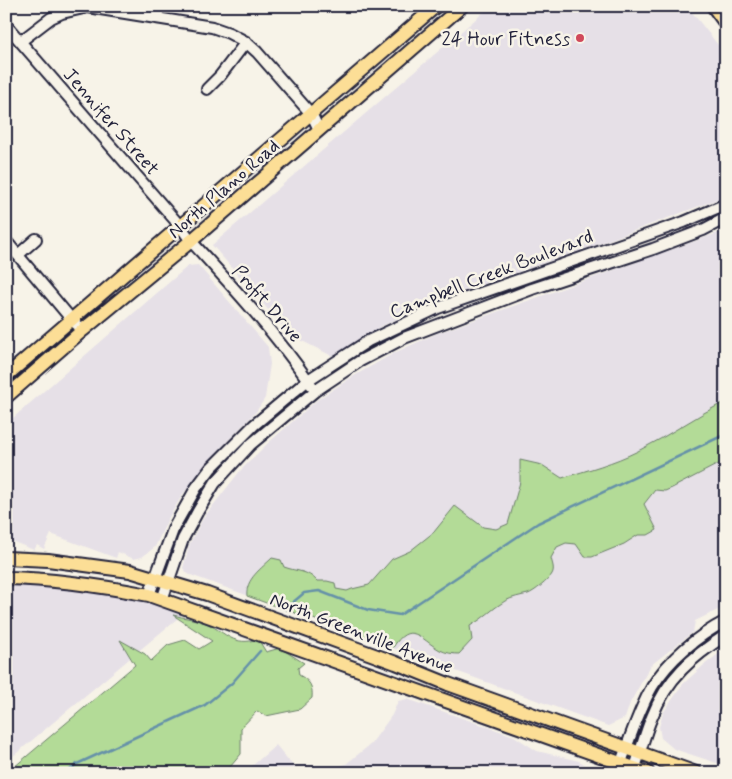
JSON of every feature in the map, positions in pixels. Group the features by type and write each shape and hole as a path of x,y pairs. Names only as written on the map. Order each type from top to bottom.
{"main road":[{"name":"North Plano Road","path":"6,376 312,115 436,6"},
{"name":"North Plano Road","path":"6,397 462,6"},
{"path":"713,6 726,24"},
{"name":"North Greenville Avenue","path":"6,558 48,560 130,571 207,594 448,684 696,773"},
{"name":"North Greenville Avenue","path":"6,578 66,582 110,588 155,598 619,768 648,773"}],"street":[{"path":"157,18 159,6"},
{"path":"20,41 51,18 62,13 88,7 212,27 246,42 257,52 312,115 319,130"},
{"name":"Jennifer Street","path":"6,25 181,226 191,240"},
{"path":"207,89 220,76 246,42"},
{"name":"Campbell Creek Boulevard","path":"155,598 155,578 166,547 185,506 196,488 213,466 254,425 308,380 368,340 438,308 726,204"},
{"path":"706,212 711,226"},
{"name":"Campbell Creek Boulevard","path":"155,598 168,582 186,532 223,474 250,445 315,391 360,361 404,338 573,274 653,249 711,226 726,218"},
{"path":"18,255 36,239"},
{"name":"Profit Drive","path":"191,240 268,327 315,391"},
{"path":"6,241 72,320 83,330"},
{"path":"569,262 573,274"},
{"path":"398,326 404,338"},
{"path":"213,466 223,474"},
{"path":"619,768 644,704 663,672 674,658 726,621"},
{"path":"634,770 652,716 677,674 689,660 726,635"}],"shaded area":[{"path":"491,6 687,6 726,55 726,196 596,245 435,301 382,326 332,356 290,335 212,245"},
{"path":"726,230 726,606 695,621 693,632 651,665 630,703 625,718 608,726 188,574 183,568 190,543 204,517 240,471 267,444 317,400 352,377 396,352 438,333"},
{"path":"198,265 268,347 270,364 265,398 256,412 218,451 183,494 168,519 155,547 142,557 134,559 118,552 116,558 51,534 44,549 37,545 34,550 6,539 6,424 188,266"},
{"path":"6,584 83,591 141,600 184,613 6,762"},
{"path":"726,648 726,766 674,749 661,738 659,727 663,713 683,684"},
{"path":"407,699 514,736 537,751 579,761 600,773 321,773 346,764 371,744 392,715 398,701"},
{"path":"276,745 299,773 244,773"}],"green space":[{"path":"726,401 726,460 665,491 655,490 644,504 657,530 648,535 638,535 624,544 592,557 585,557 576,544 566,543 557,547 551,558 553,572 548,579 531,593 505,601 470,626 472,640 459,654 442,651 421,637 410,633 398,640 392,649 247,596 251,579 272,558 281,560 284,567 306,573 317,581 335,583 336,589 347,591 369,585 392,559 410,551 434,532 455,506 483,527 496,529 508,524 520,482 520,460 542,465 562,478 629,455"},
{"path":"173,615 204,622 236,640 250,641 258,639 266,652 280,648 304,663 298,668 299,675 310,684 312,698 300,709 266,716 257,711 241,728 241,754 225,773 7,773 135,665 120,640 145,654 151,661 168,645 185,640 199,649 212,641"}],"waterway":[{"path":"285,609 304,593 319,591 368,610 400,615 538,523 726,434"},
{"path":"66,773 77,764 205,705 232,683 260,651"}],"place":[{"name":"24 Hour Fitness","path":"580,38"}]}
